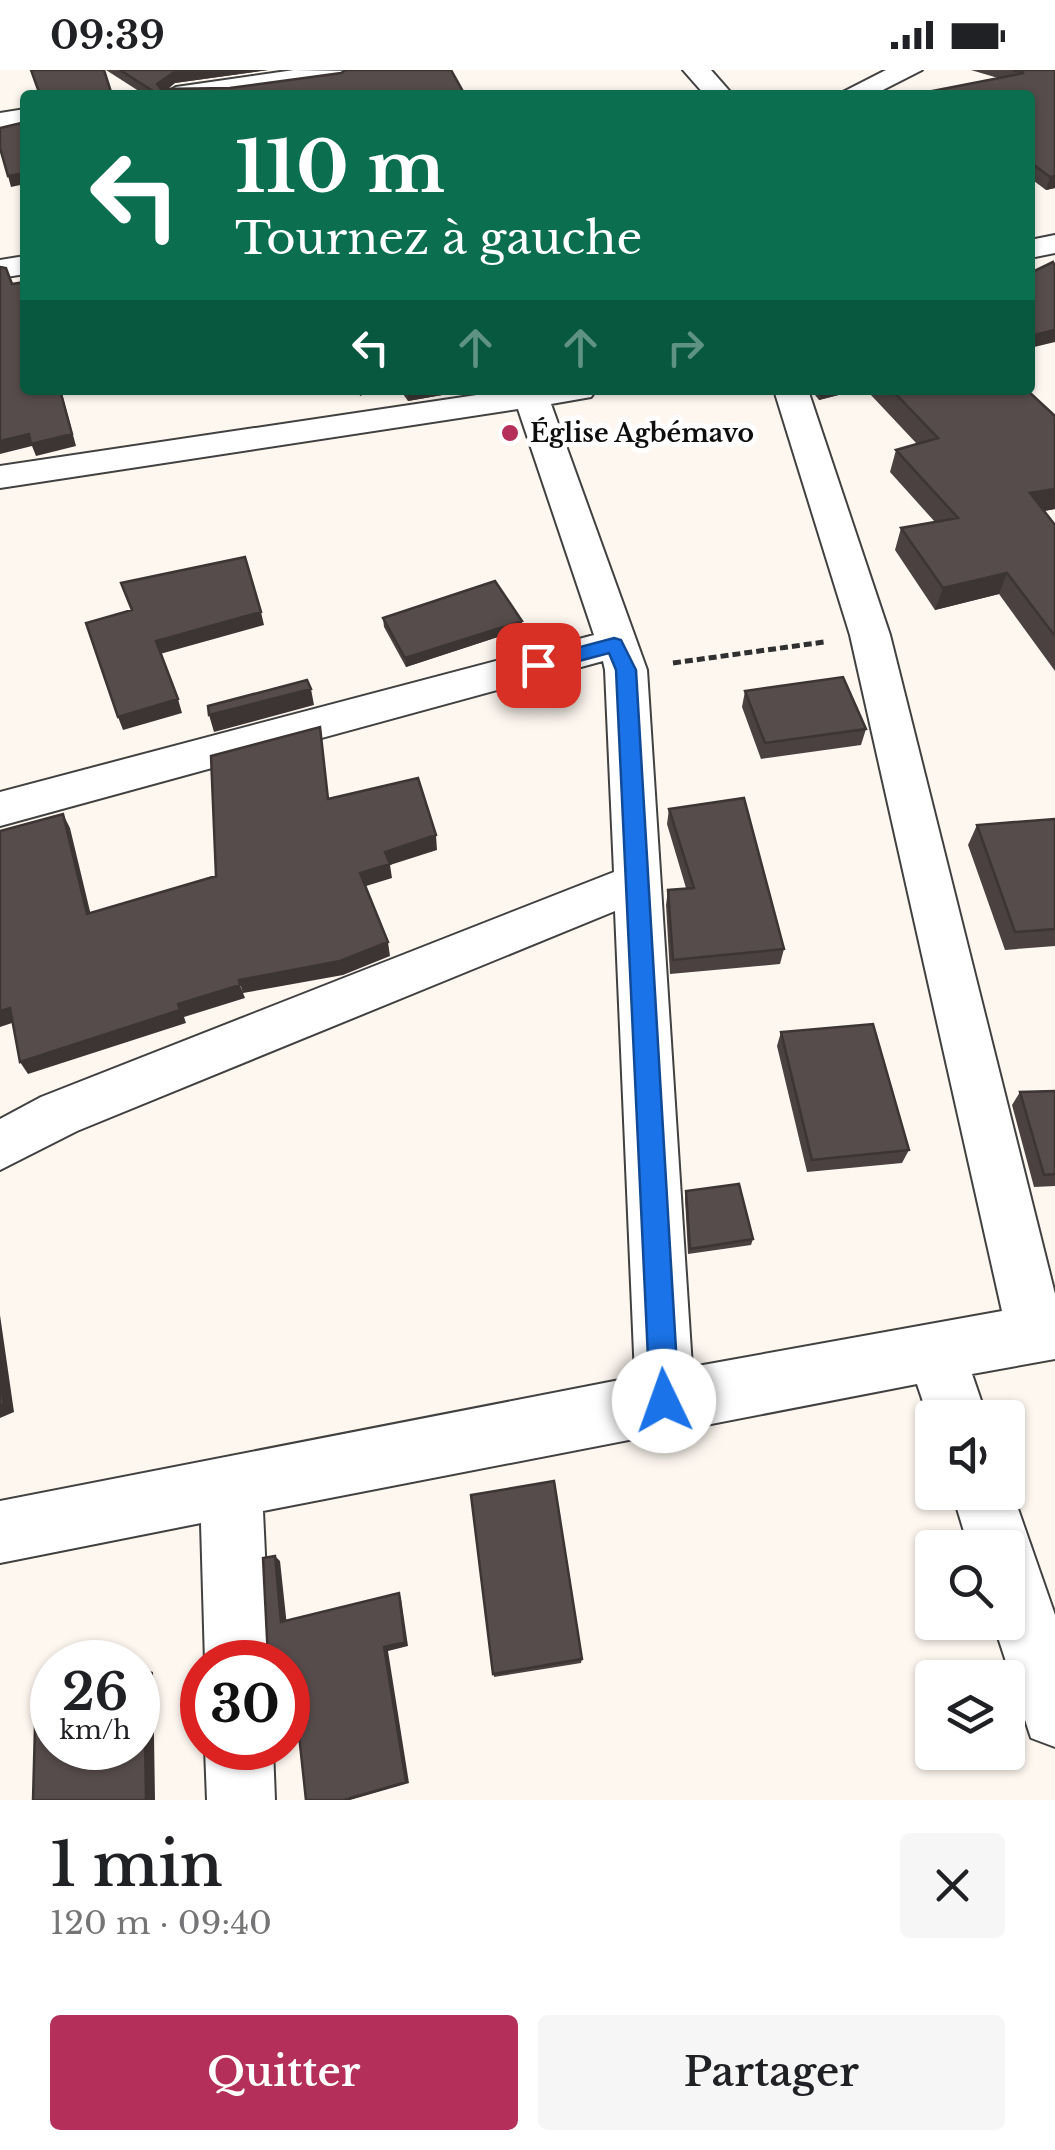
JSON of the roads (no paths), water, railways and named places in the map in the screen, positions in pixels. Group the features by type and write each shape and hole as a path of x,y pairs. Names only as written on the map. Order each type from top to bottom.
{"street":[{"path":"209,90 342,70"},
{"path":"696,70 715,90"},
{"path":"862,90 909,70"},
{"path":"0,477 525,395"},
{"path":"531,395 620,657 638,882 664,1401"},
{"path":"0,1532 231,1490 664,1401 1046,1332 870,635 793,395"},
{"path":"0,809 620,657"},
{"path":"0,1146 59,1114 638,882"},
{"path":"936,1353 952,1400"},
{"path":"231,1490 236,1640"},
{"path":"1025,1622 1055,1714"},
{"path":"240,1770 241,1800"}],"place":[{"name":"Église Agbémavo","path":"510,433"}]}
